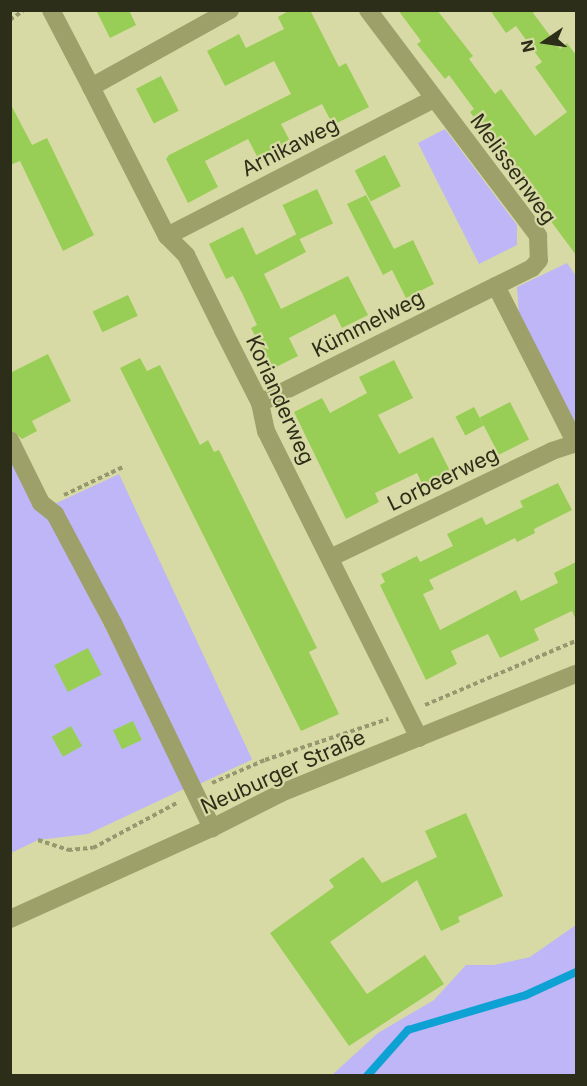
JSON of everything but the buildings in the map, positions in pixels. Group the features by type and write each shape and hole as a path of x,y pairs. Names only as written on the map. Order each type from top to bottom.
{"street":[{"name":"Korianderweg","path":"51,10 167,236 186,255 260,403 266,431 419,738"},
{"path":"91,87 230,10"},
{"name":"Melissenweg","path":"368,10 538,236 539,260 532,268 496,286"},
{"name":"Arnikaweg","path":"167,236 434,99"},
{"path":"496,286 576,444"},
{"name":"Kümmelweg","path":"260,403 496,286"},
{"path":"10,440 46,504 56,514 113,623 212,828"},
{"name":"Lorbeerweg","path":"330,558 552,451 576,444"},
{"name":"Neuburger Straße","path":"10,919 212,828 281,793 576,674"}],"path":[{"path":"10,20 24,10"},
{"path":"46,504 123,467"},
{"path":"38,840 68,850 93,848 194,791 265,760 408,712 576,641"}],"shaded area":[{"path":"445,129 517,225 517,245 479,264 418,143"},
{"path":"567,263 576,276 576,424 519,315 517,287"},
{"path":"10,440 186,788 88,834 38,840 11,853"},
{"path":"119,474 252,759 189,789 56,504"},
{"path":"576,925 576,1075 332,1075 378,1033 434,1000 466,965 494,965 530,957"}],"waterway":[{"path":"367,1076 408,1030 526,995 576,972"}]}
